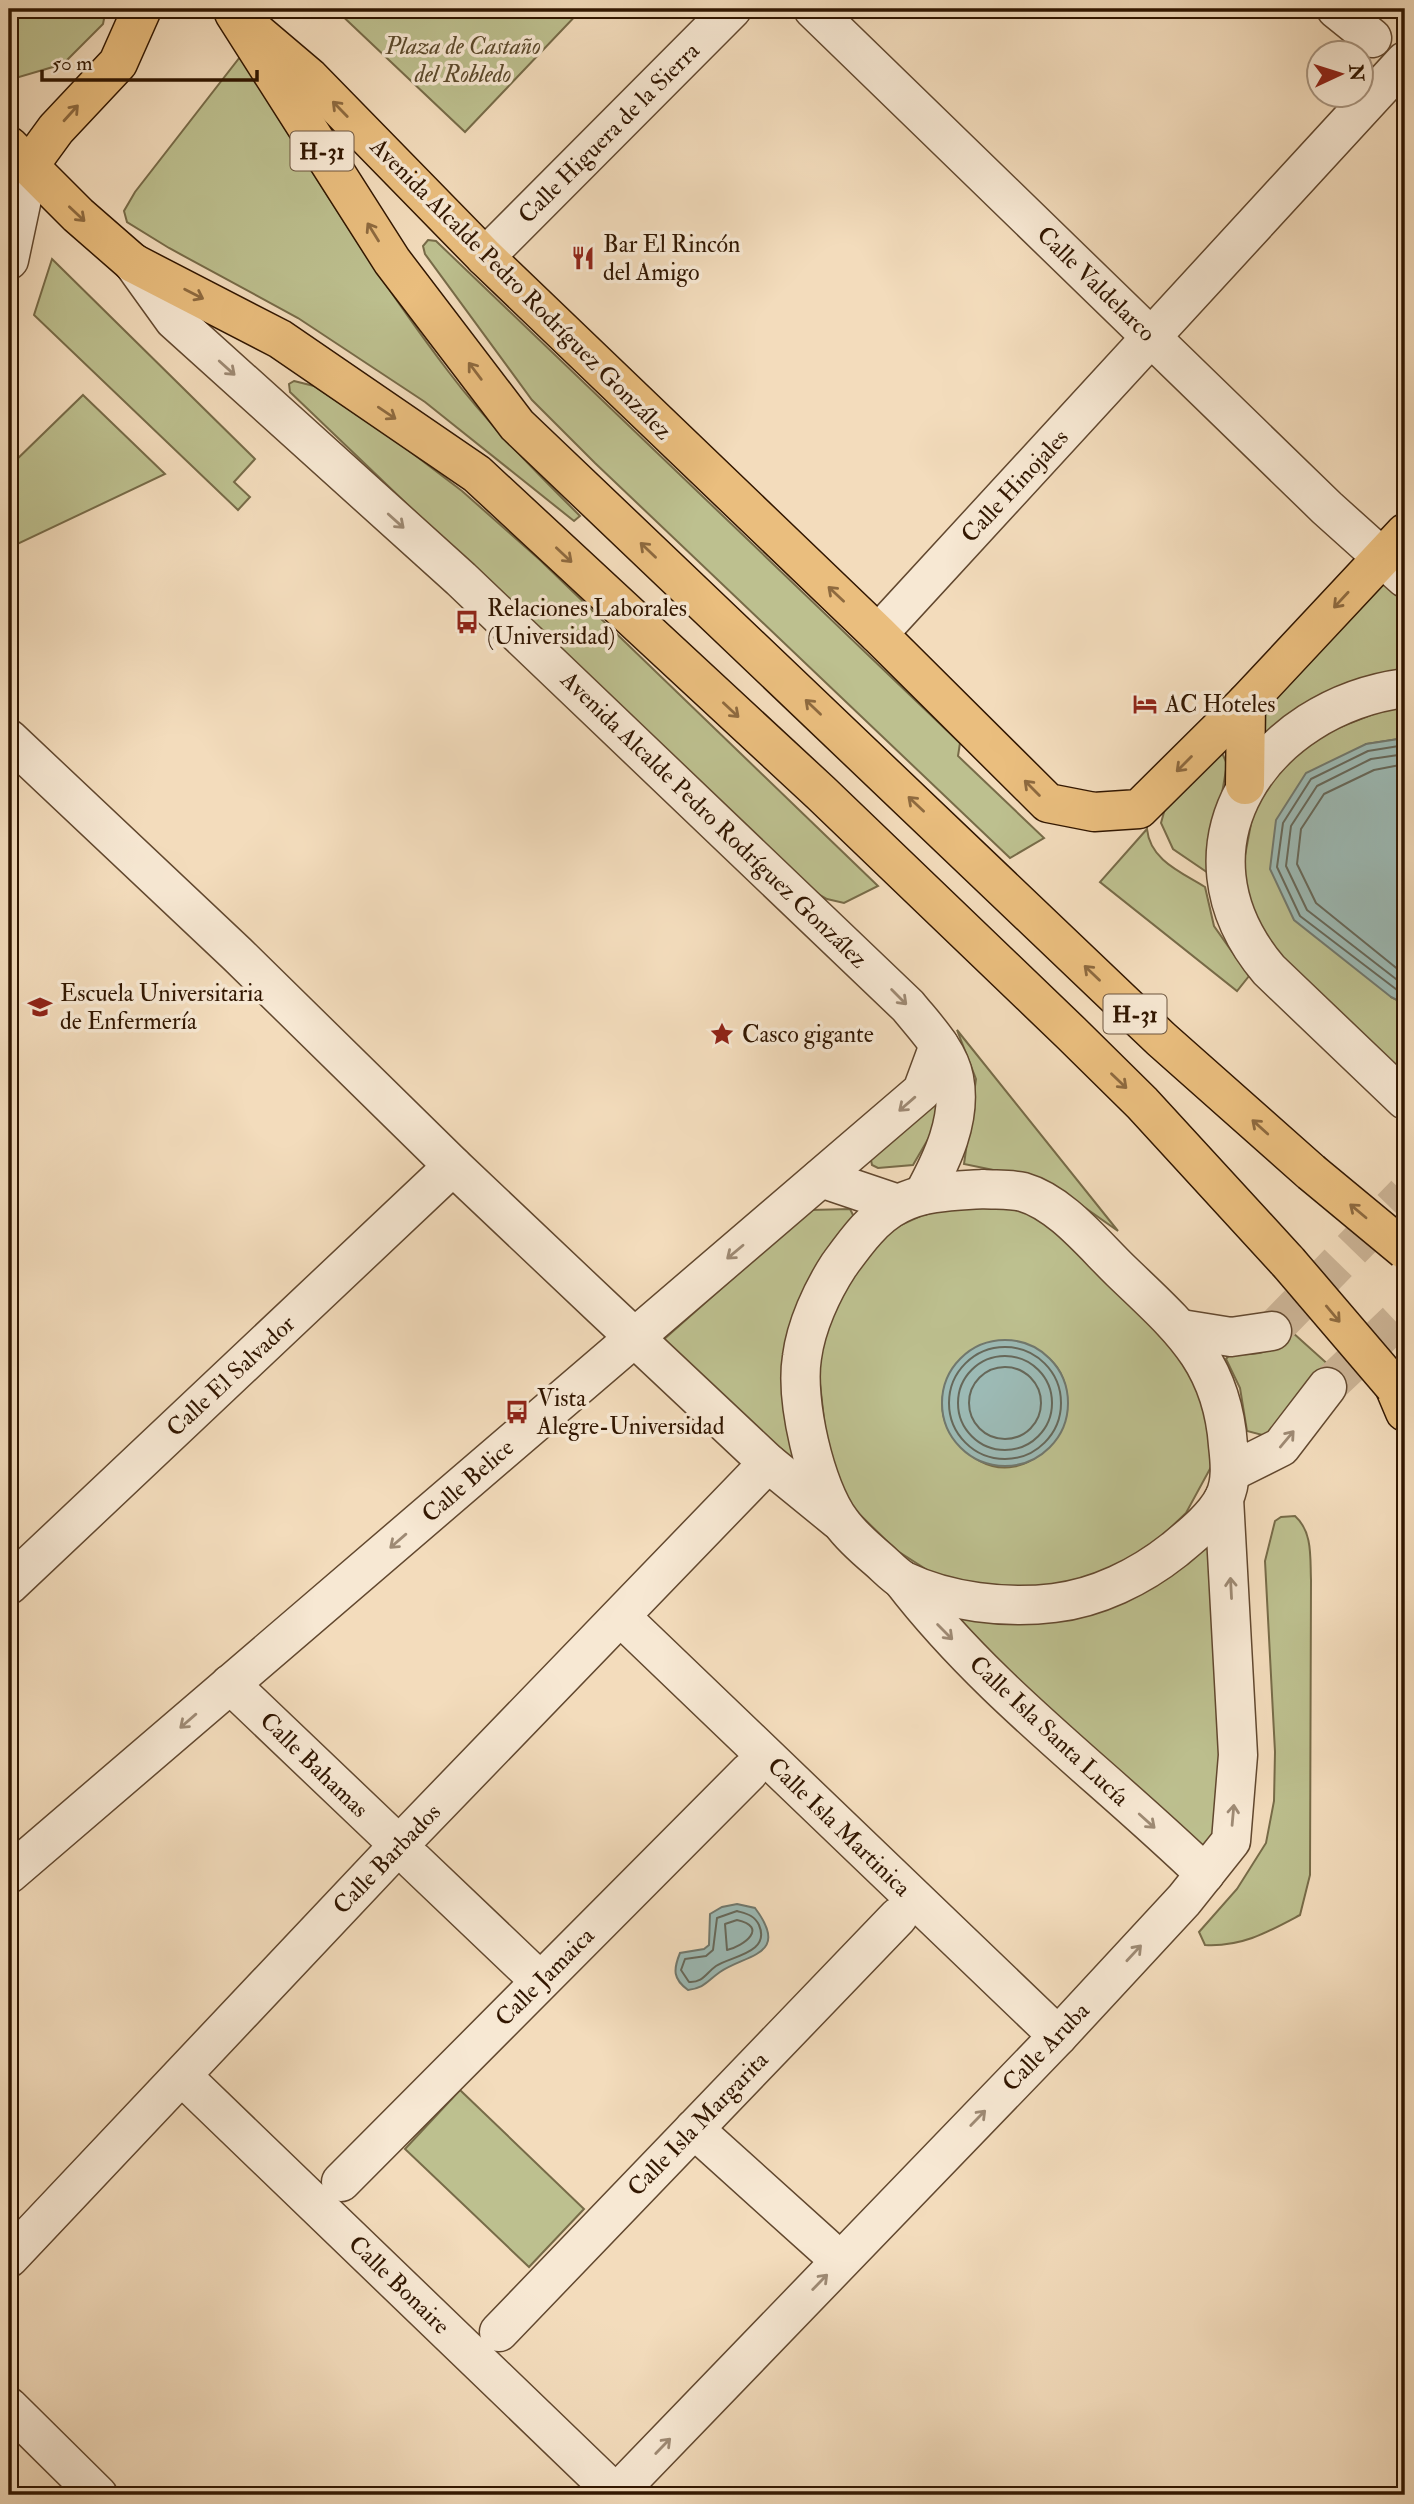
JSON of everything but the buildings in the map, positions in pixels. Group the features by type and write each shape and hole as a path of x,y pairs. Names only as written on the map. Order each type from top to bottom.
{"main road":[{"path":"19,156 56,129 118,63 142,9"},
{"name":"Avenida Alcalde Pedro Rodríguez González","path":"232,11 310,78 485,257 878,634 1048,803 1094,812 1139,808 1398,556"},
{"name":"H-31","path":"232,11 392,261 517,425 1161,1039 1311,1172 1405,1250"},
{"name":"Avenida Alcalde Pedro Rodríguez González","path":"19,156 133,263"},
{"name":"H-31","path":"133,263 280,339 477,474 821,793 1142,1103 1289,1262 1401,1398"},
{"path":"1245,785 1246,703"}],"street":[{"name":"Calle Higuera de la Sierra","path":"485,257 732,9"},
{"name":"Calle Valdelarco","path":"813,9 1327,508 1398,556"},
{"path":"1336,9 1372,38"},
{"name":"Calle Hinojales","path":"878,634 1405,61"},
{"path":"9,260 19,156"},
{"name":"Avenida Alcalde Pedro Rodríguez González","path":"133,263 174,320 471,589 908,1006 939,1045 954,1077 955,1118 940,1164 911,1200"},
{"path":"1405,688 1366,696 1328,711 1296,730 1271,752 1245,785 1226,846 1225,883 1237,924 1250,948 1269,970 1405,1100"},
{"path":"9,739 237,954 453,1166 768,1463 840,1521 902,1580 940,1594 1013,1605 1055,1603 1088,1596 1157,1563 1194,1533 1227,1485 1281,1447 1327,1387"},
{"name":"Calle Belice","path":"9,1874 922,1091 939,1045"},
{"name":"Calle El Salvador","path":"9,1585 453,1166"},
{"path":"821,1178 911,1200"},
{"name":"Calle Aruba","path":"616,2495 1058,2036 1205,1874 1231,1841 1238,1755 1226,1417 1210,1370 1181,1329 1077,1228 1041,1202 1023,1192 983,1189 911,1200"},
{"path":"840,1521 807,1439 802,1357 828,1283 873,1223 911,1200"},
{"path":"1181,1329 1231,1337 1272,1331"},
{"name":"Calle Barbados","path":"9,2258 182,2076 407,1853 621,1617 768,1463"},
{"name":"Calle Isla Santa Lucía","path":"902,1580 932,1619 1030,1716 1205,1874"},
{"name":"Calle Isla Martinica","path":"621,1617 1058,2036"},
{"name":"Calle Bahamas","path":"230,1684 540,1981"},
{"name":"Calle Jamaica","path":"341,2182 749,1772"},
{"name":"Calle Isla Margarita","path":"499,2332 898,1917"},
{"name":"Calle Bonaire","path":"182,2076 616,2495"},
{"path":"694,2129 826,2248"},
{"path":"9,2407 98,2495"}],"green space":[{"path":"9,9 106,9 103,24 63,64 9,80"},
{"name":"Plaza de Castaño del Robledo","path":"335,9 582,9 465,132"},
{"path":"240,57 341,216 420,333 495,428 580,516 574,521 425,402 298,318 169,248 127,222 124,211 135,192"},
{"path":"428,240 436,241 960,743 958,756 1044,838 1010,858 595,463 532,400 425,254 423,246"},
{"path":"52,259 255,459 234,482 250,497 238,510 34,315"},
{"path":"294,381 314,386 395,440 462,491 540,560 878,886 844,903 827,899 808,888 290,392 289,384"},
{"path":"83,395 165,474 9,548 9,467"},
{"path":"1385,581 1405,601 1405,671 1364,680 1326,695 1291,716 1258,743 1267,706"},
{"path":"1405,708 1405,738 1366,744 1391,997 1405,1004 1405,1079 1263,943 1241,877 1256,797 1305,741 1386,709"},
{"path":"1222,753 1227,764 1219,811 1214,877 1173,849 1161,823 1166,805"},
{"path":"1147,829 1149,840 1160,857 1205,887 1214,926 1249,976 1237,991 1100,882"},
{"path":"957,1030 1118,1231 1081,1205 1008,1173 964,1164 976,1079"},
{"path":"938,1098 934,1129 913,1165 878,1168 872,1165 870,1155"},
{"path":"1017,1205 1053,1226 1155,1320 1192,1373 1208,1416 1211,1467 1186,1513 1138,1559 1068,1590 1002,1590 935,1575 896,1550 850,1505 827,1447 817,1356 844,1281 890,1230 942,1206","holes":["1010,1341 1045,1356 1063,1379 1066,1406 1057,1433 1039,1455 1014,1467 986,1463 956,1441 948,1430 942,1404 948,1379 963,1357 982,1345"]},
{"path":"850,1209 855,1219 818,1266 795,1465 662,1341 810,1210"},
{"path":"1292,1332 1331,1367 1270,1437 1247,1431 1240,1388 1226,1359 1231,1353 1265,1352"},
{"path":"1295,1516 1308,1537 1311,1563 1310,1875 1300,1915 1243,1941 1205,1945 1199,1932 1237,1889 1266,1843 1274,1801 1275,1752 1265,1561 1275,1521 1281,1517"},
{"path":"1215,1543 1225,1822 1202,1859 1072,1738 953,1614 1149,1585"},
{"path":"460,2090 584,2209 529,2267 405,2149"}],"water":[{"path":"1405,738 1405,1004 1391,997 1294,920 1270,869 1276,820 1306,773 1366,744"},
{"path":"1005,1340 1029,1345 1049,1359 1063,1379 1068,1403 1063,1427 1049,1447 1029,1461 1005,1466 981,1461 961,1447 947,1427 942,1403 947,1379 961,1359 981,1345"},
{"path":"737,1904 755,1908 765,1924 767,1945 761,1951 720,1972 702,1986 688,1990 679,1982 676,1974 680,1953 704,1949 709,1945 710,1914 722,1907"}],"tunnel":[{"path":"1272,1331 1405,1194"},
{"path":"1327,1387 1405,1313"}],"place":[{"name":"Bar El Rincón del Amigo","path":"583,258"},
{"name":"Relaciones Laborales (Universidad)","path":"467,622"},
{"name":"AC Hoteles","path":"1145,704"},
{"name":"Escuela Universitaria de Enfermería","path":"40,1007"},
{"name":"Casco gigante","path":"722,1034"},
{"name":"Vista Alegre-Universidad","path":"517,1412"}]}
